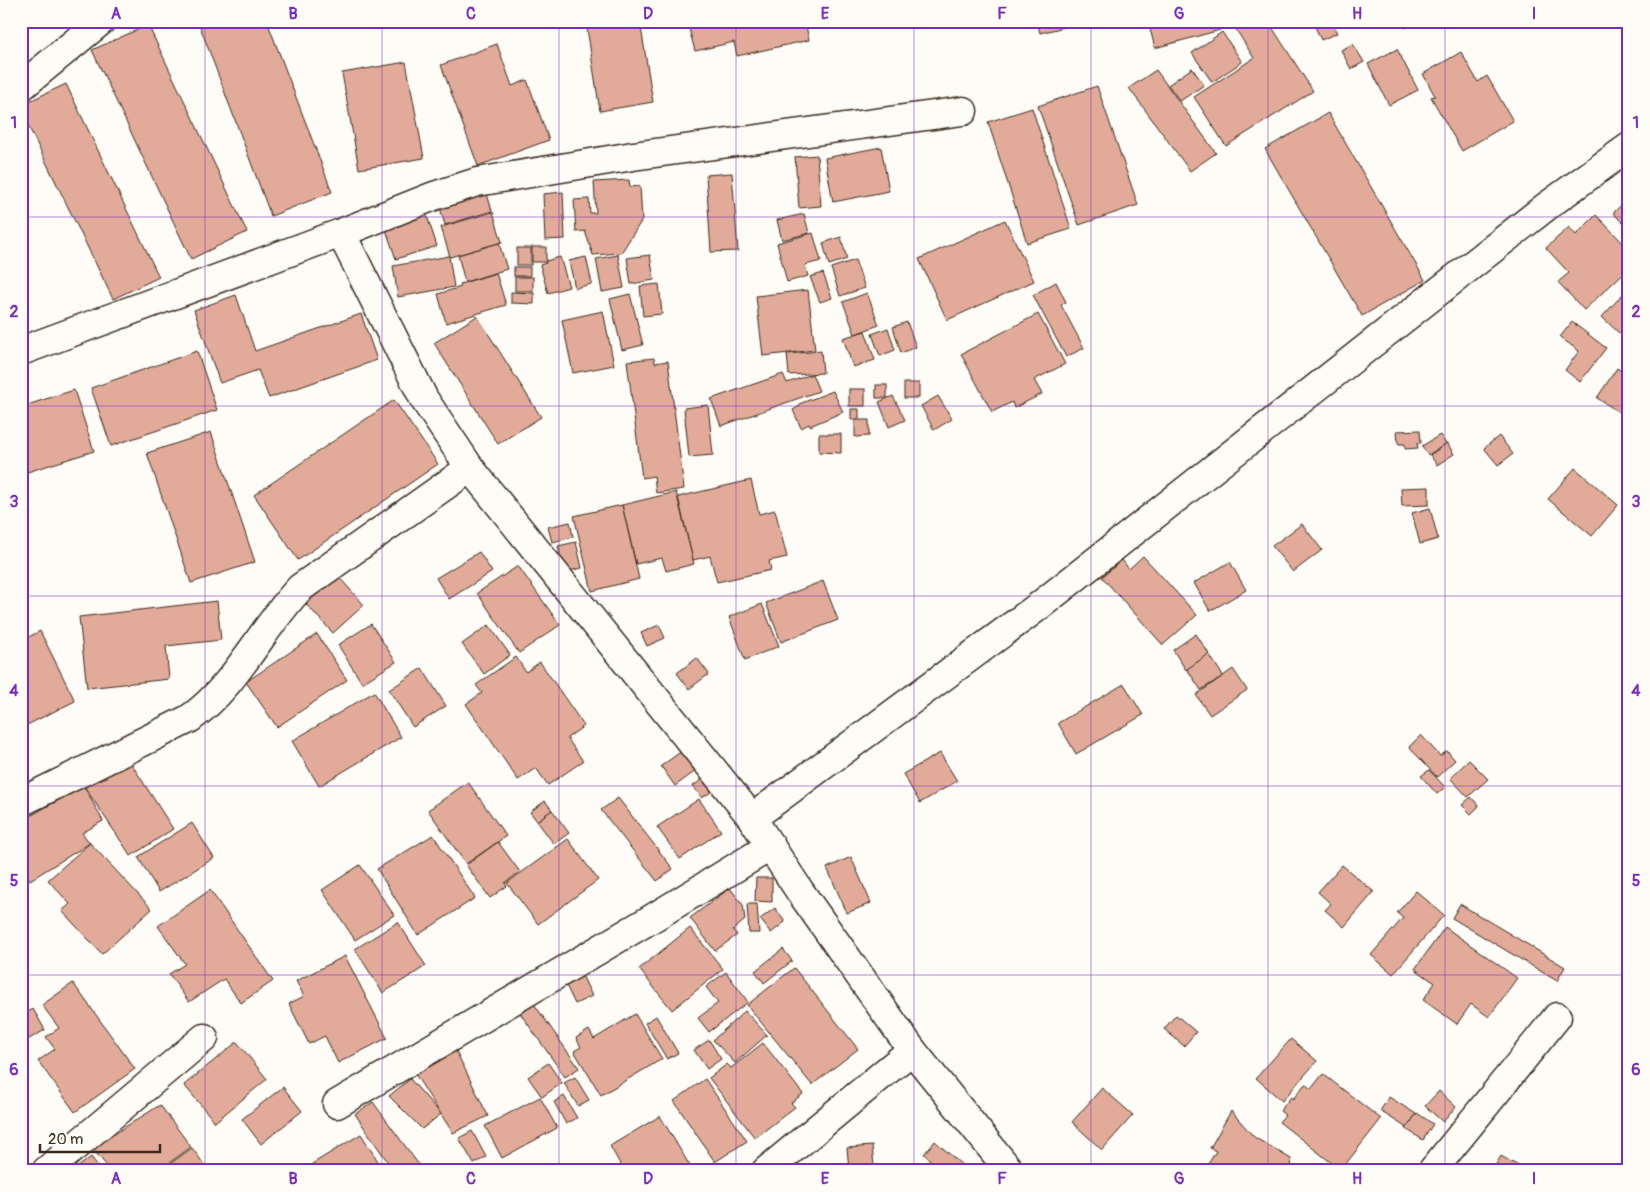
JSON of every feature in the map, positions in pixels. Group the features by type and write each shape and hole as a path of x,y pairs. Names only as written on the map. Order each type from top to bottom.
{"street":[{"path":"21,87 101,21"},
{"path":"21,350 341,233 434,196 477,182 633,156 964,111"},
{"path":"752,818 1039,606 1548,206 1629,147"},
{"path":"341,233 424,399 470,468 752,818 799,890 912,1050 1010,1171"},
{"path":"21,802 189,719 206,707 221,692 285,603 300,588 470,468"},
{"path":"338,1104 771,846"},
{"path":"1432,1171 1557,1017"},
{"path":"46,1171 204,1038"},
{"path":"766,1171 912,1050"}],"building":[{"path":"198,21 267,21 332,192 271,216"},
{"path":"640,21 653,102 600,111 586,22"},
{"path":"687,21 805,21 809,40 737,56 734,42 695,51"},
{"path":"867,21 894,21 868,27"},
{"path":"1037,21 1089,21 1040,33"},
{"path":"1148,21 1218,21 1220,30 1155,48"},
{"path":"1234,21 1268,21 1313,91 1226,146 1194,97 1254,58 1237,31"},
{"path":"1331,21 1337,33 1321,40 1313,22"},
{"path":"1401,21 1416,21 1405,28"},
{"path":"148,25 247,232 191,259 92,50"},
{"path":"1222,32 1242,62 1212,82 1192,53"},
{"path":"497,44 512,86 527,80 549,140 478,166 441,65"},
{"path":"1353,44 1364,62 1351,69 1341,50"},
{"path":"1397,49 1418,90 1389,105 1368,64"},
{"path":"1461,52 1478,82 1487,76 1513,121 1462,151 1431,97 1435,96 1423,74"},
{"path":"406,62 424,158 359,169 342,73"},
{"path":"1192,68 1204,85 1180,101 1168,85"},
{"path":"1156,70 1216,153 1190,171 1129,88"},
{"path":"66,84 159,277 113,299 21,111 21,105"},
{"path":"1097,86 1138,205 1079,225 1038,106"},
{"path":"1032,108 1071,229 1027,243 988,122"},
{"path":"1328,113 1425,280 1362,316 1265,149"},
{"path":"881,147 889,191 833,202 825,158"},
{"path":"817,155 821,206 799,208 795,157"},
{"path":"732,173 738,251 711,252 706,175"},
{"path":"629,180 630,187 640,186 642,220 621,253 593,255 585,231 576,232 574,200 589,199 590,213 596,213 594,182"},
{"path":"486,190 492,211 445,225 439,204"},
{"path":"563,192 565,239 545,240 543,194"},
{"path":"1629,198 1629,229 1613,213"},
{"path":"493,212 502,242 450,257 441,227"},
{"path":"426,213 437,246 396,259 385,227"},
{"path":"804,214 809,233 782,240 777,220"},
{"path":"1596,215 1629,249 1629,268 1584,310 1558,282 1569,273 1546,248 1569,227 1576,235"},
{"path":"1005,220 1034,281 947,320 919,259"},
{"path":"813,233 821,261 805,265 808,276 787,282 777,243"},
{"path":"841,237 847,259 829,265 823,243"},
{"path":"499,243 507,269 465,282 458,255"},
{"path":"532,247 546,247 546,262 532,262"},
{"path":"517,248 531,248 531,265 517,265"},
{"path":"618,255 624,288 602,292 596,259"},
{"path":"650,255 654,280 631,284 627,258"},
{"path":"449,256 454,287 398,297 393,266"},
{"path":"560,257 569,287 548,293 540,265"},
{"path":"586,257 592,284 575,288 569,261"},
{"path":"855,260 865,288 840,296 831,268"},
{"path":"514,267 530,267 530,276 514,276"},
{"path":"496,273 506,305 446,323 438,294 461,287 460,284"},
{"path":"823,273 832,298 820,302 810,277"},
{"path":"515,277 533,277 533,291 515,291"},
{"path":"1056,282 1066,302 1061,305 1084,348 1066,357 1033,295"},
{"path":"659,284 662,314 643,316 640,286"},
{"path":"808,290 815,350 763,356 756,296"},
{"path":"511,292 534,293 534,304 511,303"},
{"path":"867,293 879,325 855,334 843,302"},
{"path":"630,294 643,345 622,350 610,299"},
{"path":"236,295 255,351 361,314 377,360 269,398 258,370 220,383 194,310"},
{"path":"1622,295 1629,302 1629,324 1620,334 1602,317"},
{"path":"603,311 614,365 573,373 562,320"},
{"path":"1038,314 1065,364 1034,380 1042,394 1014,408 1012,402 992,412 961,354"},
{"path":"477,316 541,417 498,444 434,343"},
{"path":"907,322 916,347 901,353 893,327"},
{"path":"1572,322 1606,348 1580,382 1565,370 1579,351 1560,337"},
{"path":"888,328 895,350 880,356 872,334"},
{"path":"865,331 875,360 853,367 843,338"},
{"path":"197,351 217,410 111,446 91,388"},
{"path":"821,351 823,373 789,375 787,354"},
{"path":"654,358 655,363 668,361 684,489 656,493 654,476 642,478 627,361"},
{"path":"1617,368 1629,376 1629,410 1625,416 1597,398"},
{"path":"783,374 787,383 812,374 819,391 721,426 711,399"},
{"path":"904,383 919,383 919,398 904,398"},
{"path":"876,385 887,385 887,398 876,398"},
{"path":"849,389 865,389 865,406 849,406"},
{"path":"74,390 94,451 21,474 21,407"},
{"path":"833,391 843,412 801,428 793,410 800,406 799,404"},
{"path":"893,396 905,420 889,427 879,402"},
{"path":"938,396 952,419 934,430 921,406"},
{"path":"394,400 438,464 298,560 254,495"},
{"path":"708,405 713,455 689,457 684,408"},
{"path":"851,409 859,409 859,419 851,420"},
{"path":"855,420 869,420 869,436 855,437"},
{"path":"1420,430 1421,443 1417,443 1418,448 1405,449 1405,444 1398,444 1397,431"},
{"path":"211,432 255,562 191,583 147,453"},
{"path":"819,434 841,434 841,453 819,452"},
{"path":"1440,435 1446,444 1428,455 1422,446"},
{"path":"1499,436 1513,454 1498,465 1484,448"},
{"path":"1447,443 1454,454 1437,465 1430,455"},
{"path":"1575,468 1618,505 1592,536 1548,499"},
{"path":"751,480 759,514 775,510 787,557 769,561 771,570 717,582 710,556 693,560 678,497"},
{"path":"1429,487 1429,505 1402,506 1401,488"},
{"path":"676,492 694,564 666,571 662,558 636,564 622,505"},
{"path":"622,505 639,579 592,591 574,516"},
{"path":"1430,508 1438,539 1420,544 1412,513"},
{"path":"570,522 573,537 552,542 548,527"},
{"path":"1302,524 1322,550 1293,572 1272,546"},
{"path":"576,542 582,568 564,572 558,546"},
{"path":"479,552 492,572 449,599 436,578"},
{"path":"1143,556 1197,615 1163,645 1102,577 1122,560 1129,569"},
{"path":"1230,562 1246,590 1210,611 1194,583"},
{"path":"518,566 560,625 519,653 477,593"},
{"path":"337,575 364,605 333,633 306,604"},
{"path":"823,581 838,620 781,642 766,603"},
{"path":"217,601 221,640 166,646 169,679 87,688 79,617"},
{"path":"762,604 779,646 745,660 729,617"},
{"path":"371,624 396,662 362,683 338,645"},
{"path":"489,625 510,655 484,674 462,644"},
{"path":"659,625 665,638 647,646 641,633"},
{"path":"40,631 75,701 21,728 21,641"},
{"path":"317,634 347,680 277,727 246,682"},
{"path":"1196,634 1209,654 1186,670 1173,650"},
{"path":"1209,654 1223,676 1201,690 1187,669"},
{"path":"516,657 526,672 540,662 584,726 567,738 583,761 548,785 536,768 518,780 466,704 482,693 476,685"},
{"path":"697,658 709,674 689,689 677,673"},
{"path":"422,668 446,706 413,727 389,690"},
{"path":"1233,669 1247,690 1210,715 1196,695"},
{"path":"1124,684 1143,715 1076,754 1058,723"},
{"path":"374,692 401,737 319,786 292,741"},
{"path":"1421,735 1440,756 1447,751 1455,760 1437,777 1409,747"},
{"path":"682,751 697,770 675,786 661,766"},
{"path":"940,753 957,781 920,803 903,774"},
{"path":"129,760 173,829 131,856 84,786"},
{"path":"1469,760 1488,779 1468,797 1450,778"},
{"path":"1429,770 1445,787 1437,794 1421,776"},
{"path":"707,776 715,789 702,798 693,786"},
{"path":"468,782 506,836 466,864 428,810"},
{"path":"84,786 103,821 82,833 90,843 30,880 21,865 21,821"},
{"path":"1471,797 1479,806 1471,814 1462,805"},
{"path":"618,798 673,869 657,881 601,810"},
{"path":"699,799 721,831 680,859 657,827"},
{"path":"545,801 552,810 537,821 530,812"},
{"path":"552,810 569,833 554,844 537,821"},
{"path":"192,823 214,858 159,892 138,857"},
{"path":"433,835 475,898 418,935 377,869"},
{"path":"568,839 598,880 538,924 507,883"},
{"path":"498,842 520,872 505,883 507,886 490,898 466,865"},
{"path":"90,843 152,909 102,954 62,911 70,904 48,880"},
{"path":"851,857 871,903 847,913 827,868"},
{"path":"360,865 394,915 355,940 322,890"},
{"path":"1342,865 1374,892 1344,927 1325,910 1331,904 1318,892"},
{"path":"756,878 772,878 772,902 755,901"},
{"path":"730,888 743,905 745,920 733,930 737,935 715,951 690,918"},
{"path":"210,890 273,981 241,1003 224,979 189,1002 169,974 185,964 158,926"},
{"path":"1416,891 1444,915 1393,974 1371,955 1403,918 1397,913"},
{"path":"747,904 757,904 759,933 749,933"},
{"path":"1460,904 1565,967 1557,981 1452,918"},
{"path":"775,908 785,922 771,933 760,919"},
{"path":"398,922 426,966 383,993 355,949"},
{"path":"1445,927 1517,978 1489,1017 1471,1004 1457,1024 1423,1000 1435,983 1415,969"},
{"path":"690,928 723,969 672,1010 639,969"},
{"path":"783,949 792,961 764,983 755,971"},
{"path":"345,956 387,1038 338,1063 325,1036 309,1044 289,1004 304,996 296,981"},
{"path":"578,967 592,996 575,1004 561,975"},
{"path":"794,968 858,1049 812,1085 747,1005"},
{"path":"726,972 748,1002 709,1032 698,1018 718,1003 706,987"},
{"path":"73,983 135,1069 75,1112 38,1061 55,1049 46,1037 59,1028 42,1005"},
{"path":"532,1001 579,1068 565,1077 518,1010"},
{"path":"33,1009 45,1030 22,1043 28,1053 21,1057 21,1016"},
{"path":"745,1011 767,1035 735,1063 713,1040"},
{"path":"635,1014 662,1059 601,1095 574,1051 581,1047 576,1038 589,1030 594,1039"},
{"path":"1176,1015 1196,1032 1184,1046 1164,1029"},
{"path":"656,1016 678,1053 667,1059 645,1023"},
{"path":"1291,1039 1317,1061 1282,1101 1256,1078"},
{"path":"709,1040 721,1059 707,1069 694,1050"},
{"path":"237,1042 267,1079 215,1122 184,1085"},
{"path":"763,1043 803,1094 791,1103 795,1107 755,1138 709,1078 727,1064 731,1068"},
{"path":"455,1049 488,1116 453,1133 413,1071"},
{"path":"548,1063 562,1083 542,1097 528,1077"},
{"path":"1323,1074 1381,1119 1341,1170 1279,1122 1285,1115 1280,1111 1291,1097 1293,1099 1305,1084 1311,1089"},
{"path":"575,1077 589,1100 578,1106 564,1083"},
{"path":"410,1079 441,1114 422,1129 389,1096"},
{"path":"705,1079 747,1141 715,1162 674,1101"},
{"path":"283,1087 302,1111 261,1144 242,1119"},
{"path":"1102,1088 1133,1115 1102,1150 1072,1122"},
{"path":"1439,1091 1456,1107 1443,1122 1425,1106"},
{"path":"564,1096 577,1118 566,1124 554,1102"},
{"path":"540,1097 557,1128 502,1158 485,1126"},
{"path":"1389,1097 1416,1114 1407,1128 1380,1111"},
{"path":"373,1102 419,1165 409,1171 394,1171 355,1114"},
{"path":"160,1105 191,1147 158,1171 111,1171 92,1148"},
{"path":"1231,1111 1254,1137 1291,1159 1292,1171 1204,1171 1216,1151 1210,1148"},
{"path":"1417,1113 1433,1124 1423,1140 1406,1129"},
{"path":"660,1116 693,1171 624,1171 610,1146"},
{"path":"472,1131 486,1157 474,1164 459,1138"},
{"path":"361,1134 384,1171 317,1171 312,1164"},
{"path":"935,1141 963,1166 959,1171 920,1171 930,1159 924,1154"},
{"path":"872,1146 874,1166 849,1169 847,1148"},
{"path":"192,1148 209,1171 160,1171"},
{"path":"1501,1156 1527,1171 1492,1171"},
{"path":"91,1157 102,1171 73,1171"}]}
